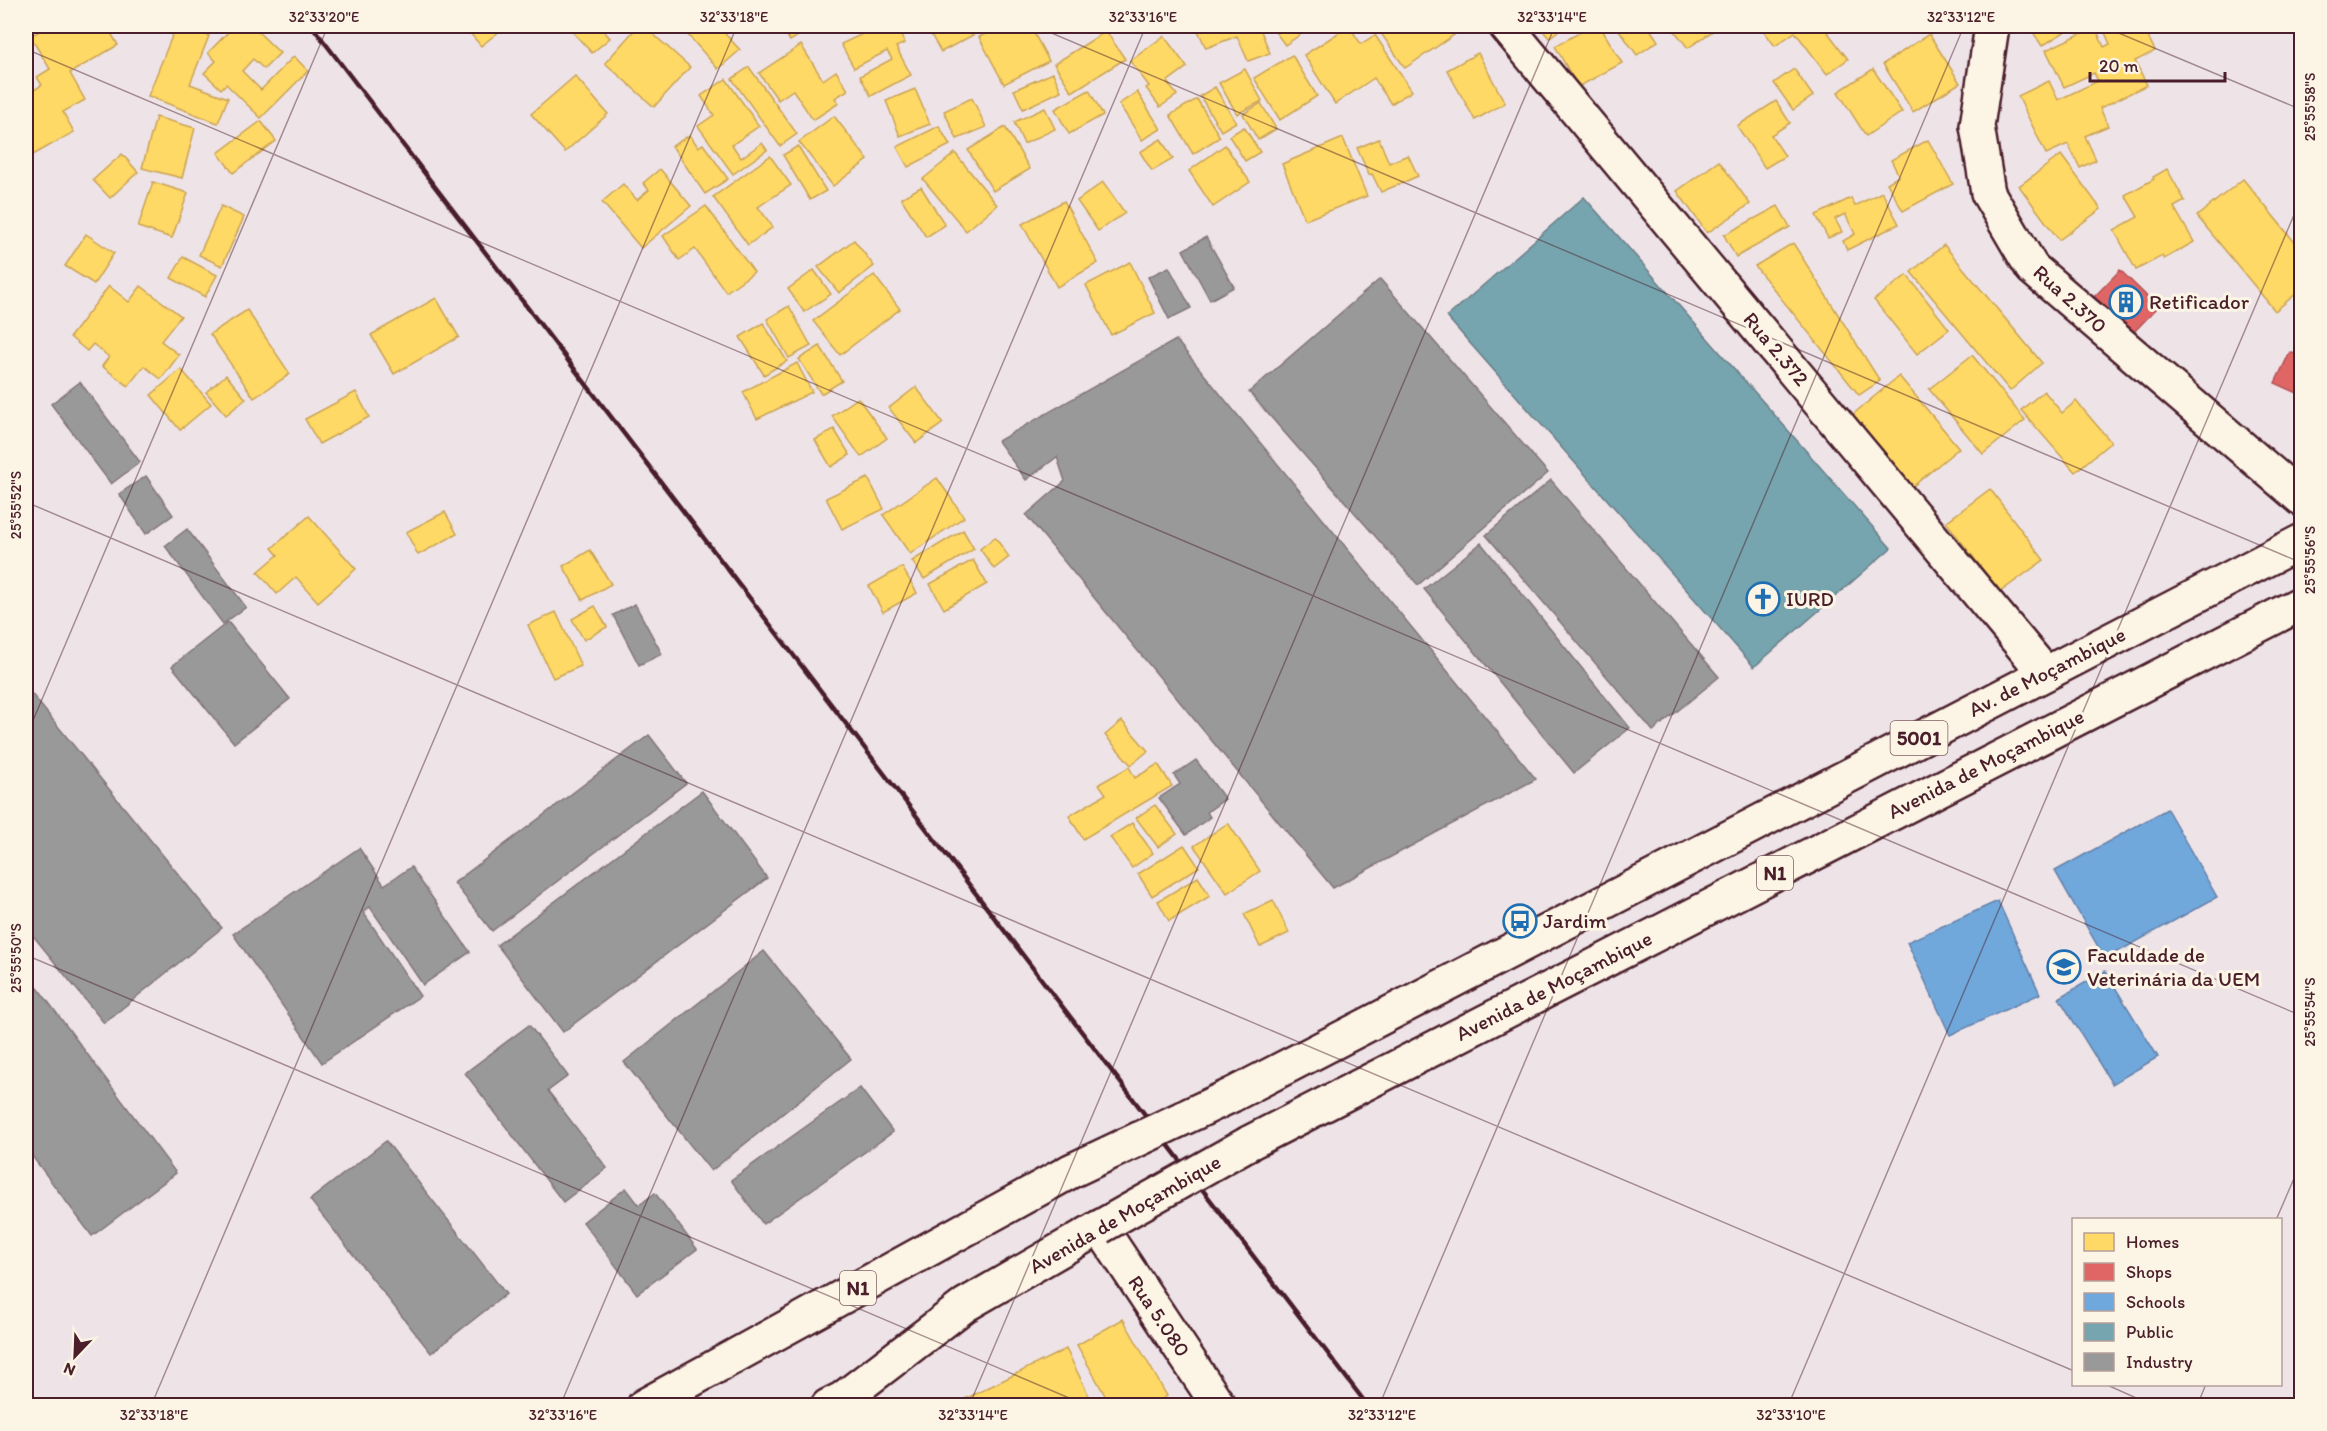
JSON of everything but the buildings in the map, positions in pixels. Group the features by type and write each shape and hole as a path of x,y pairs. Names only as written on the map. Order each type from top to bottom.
{"main road":[{"name":"Rua 2.372","path":"1506,26 2045,673"},
{"name":"Rua 2.370","path":"1992,26 1977,126 1988,193 2032,268 2301,499"},
{"name":"Av. de Moçambique","path":"1537,936 2301,541"},
{"name":"Avenida de Moçambique","path":"839,1403 965,1305 1249,1143 2301,603"},
{"name":"N1","path":"644,1406 1071,1171 1232,1095 1537,936"},
{"name":"Rua 5.080","path":"1100,1227 1218,1406"}],"railway":[{"path":"312,26 1368,1406"}],"place":[{"name":"Retificador","path":"2126,302"},
{"name":"IURD","path":"1763,599"},
{"name":"Jardim","path":"1520,921"},
{"name":"Faculdade de Veterinária da UEM","path":"2064,967"}]}
